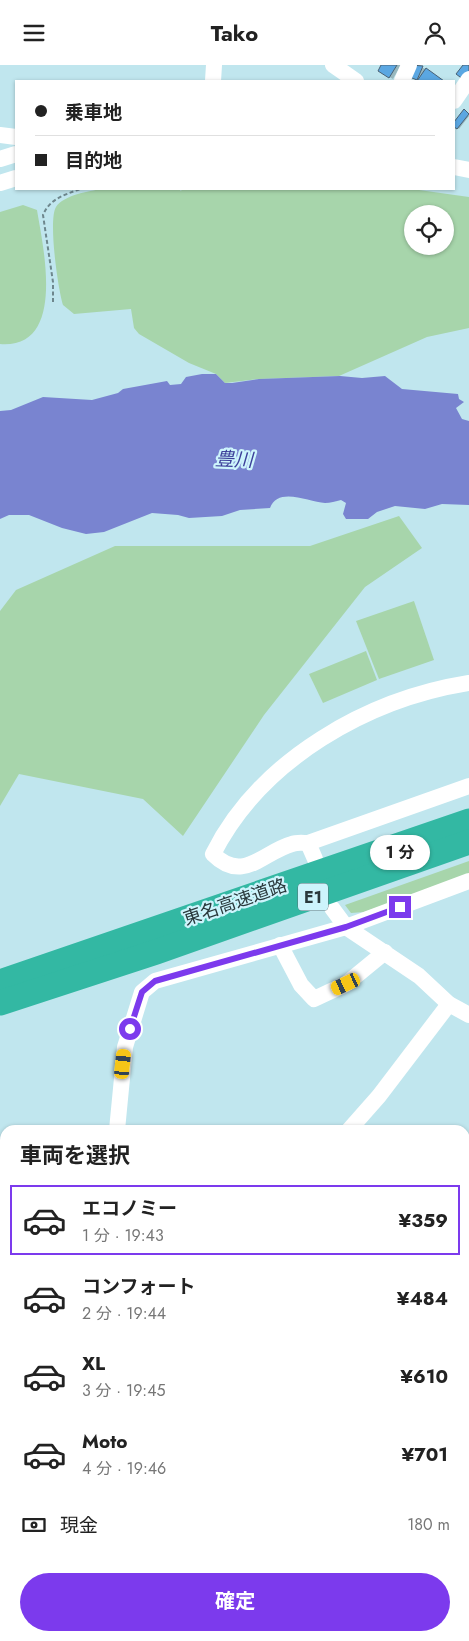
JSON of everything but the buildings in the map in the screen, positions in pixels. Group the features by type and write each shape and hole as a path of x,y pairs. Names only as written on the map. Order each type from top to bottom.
{"highway":[{"name":"東名高速道路","path":"0,982 469,821"},
{"name":"東名高速道路","path":"0,1003 156,952 469,842"}],"street":[{"path":"213,80 214,65"},
{"path":"333,65 355,80"},
{"path":"402,80 409,65"},
{"path":"455,100 469,79"},
{"path":"0,135 15,137"},
{"path":"0,159 15,154"},
{"path":"455,167 469,170"},
{"path":"0,183 15,178"},
{"path":"469,683 445,687 397,701 331,731 269,780 249,801 221,838 213,854 235,867 247,867 293,843 308,843 469,786"},
{"path":"308,843 315,859"},
{"path":"117,1125 125,1047 142,992 155,981 346,927 469,881"},
{"path":"332,908 346,927 419,976 449,1004 469,1015"},
{"path":"280,945 301,985 314,999 346,984 385,952"},
{"path":"353,1125 449,1004"}],"path":[{"path":"53,302 53,282 43,215 46,207 55,199 78,190"}],"green space":[{"path":"97,190 419,190 469,197 469,328 427,337 339,376 259,379 225,383 216,374 189,363 139,334 134,328 131,309 74,314 63,305 53,240 53,226 56,207 65,199 77,194"},
{"path":"23,205 37,210 46,270 46,293 43,314 35,330 21,341 0,344 0,212"},
{"path":"399,516 422,548 365,587 264,715 183,836 143,799 19,774 0,806 0,611 16,590 115,546 310,546"},
{"path":"414,601 434,660 379,679 356,621"},
{"path":"366,651 377,680 323,703 309,674"},
{"path":"469,861 469,875 364,912 351,913 345,905"}],"water":[{"name":"豊川","path":"216,374 225,383 259,379 385,376 402,389 458,394 459,399 464,402 456,408 462,419 469,421 469,505 442,504 425,509 395,506 377,512 368,519 346,519 343,514 346,503 341,500 325,503 287,496 274,501 270,508 240,510 222,516 189,518 152,513 104,532 86,534 62,528 29,515 9,515 0,519 0,411 11,410 43,397 92,400 118,393 123,389 167,381 170,385 181,384 186,377"}],"route":[{"path":"130,1029 142,992 155,981 346,927 400,907"}]}
